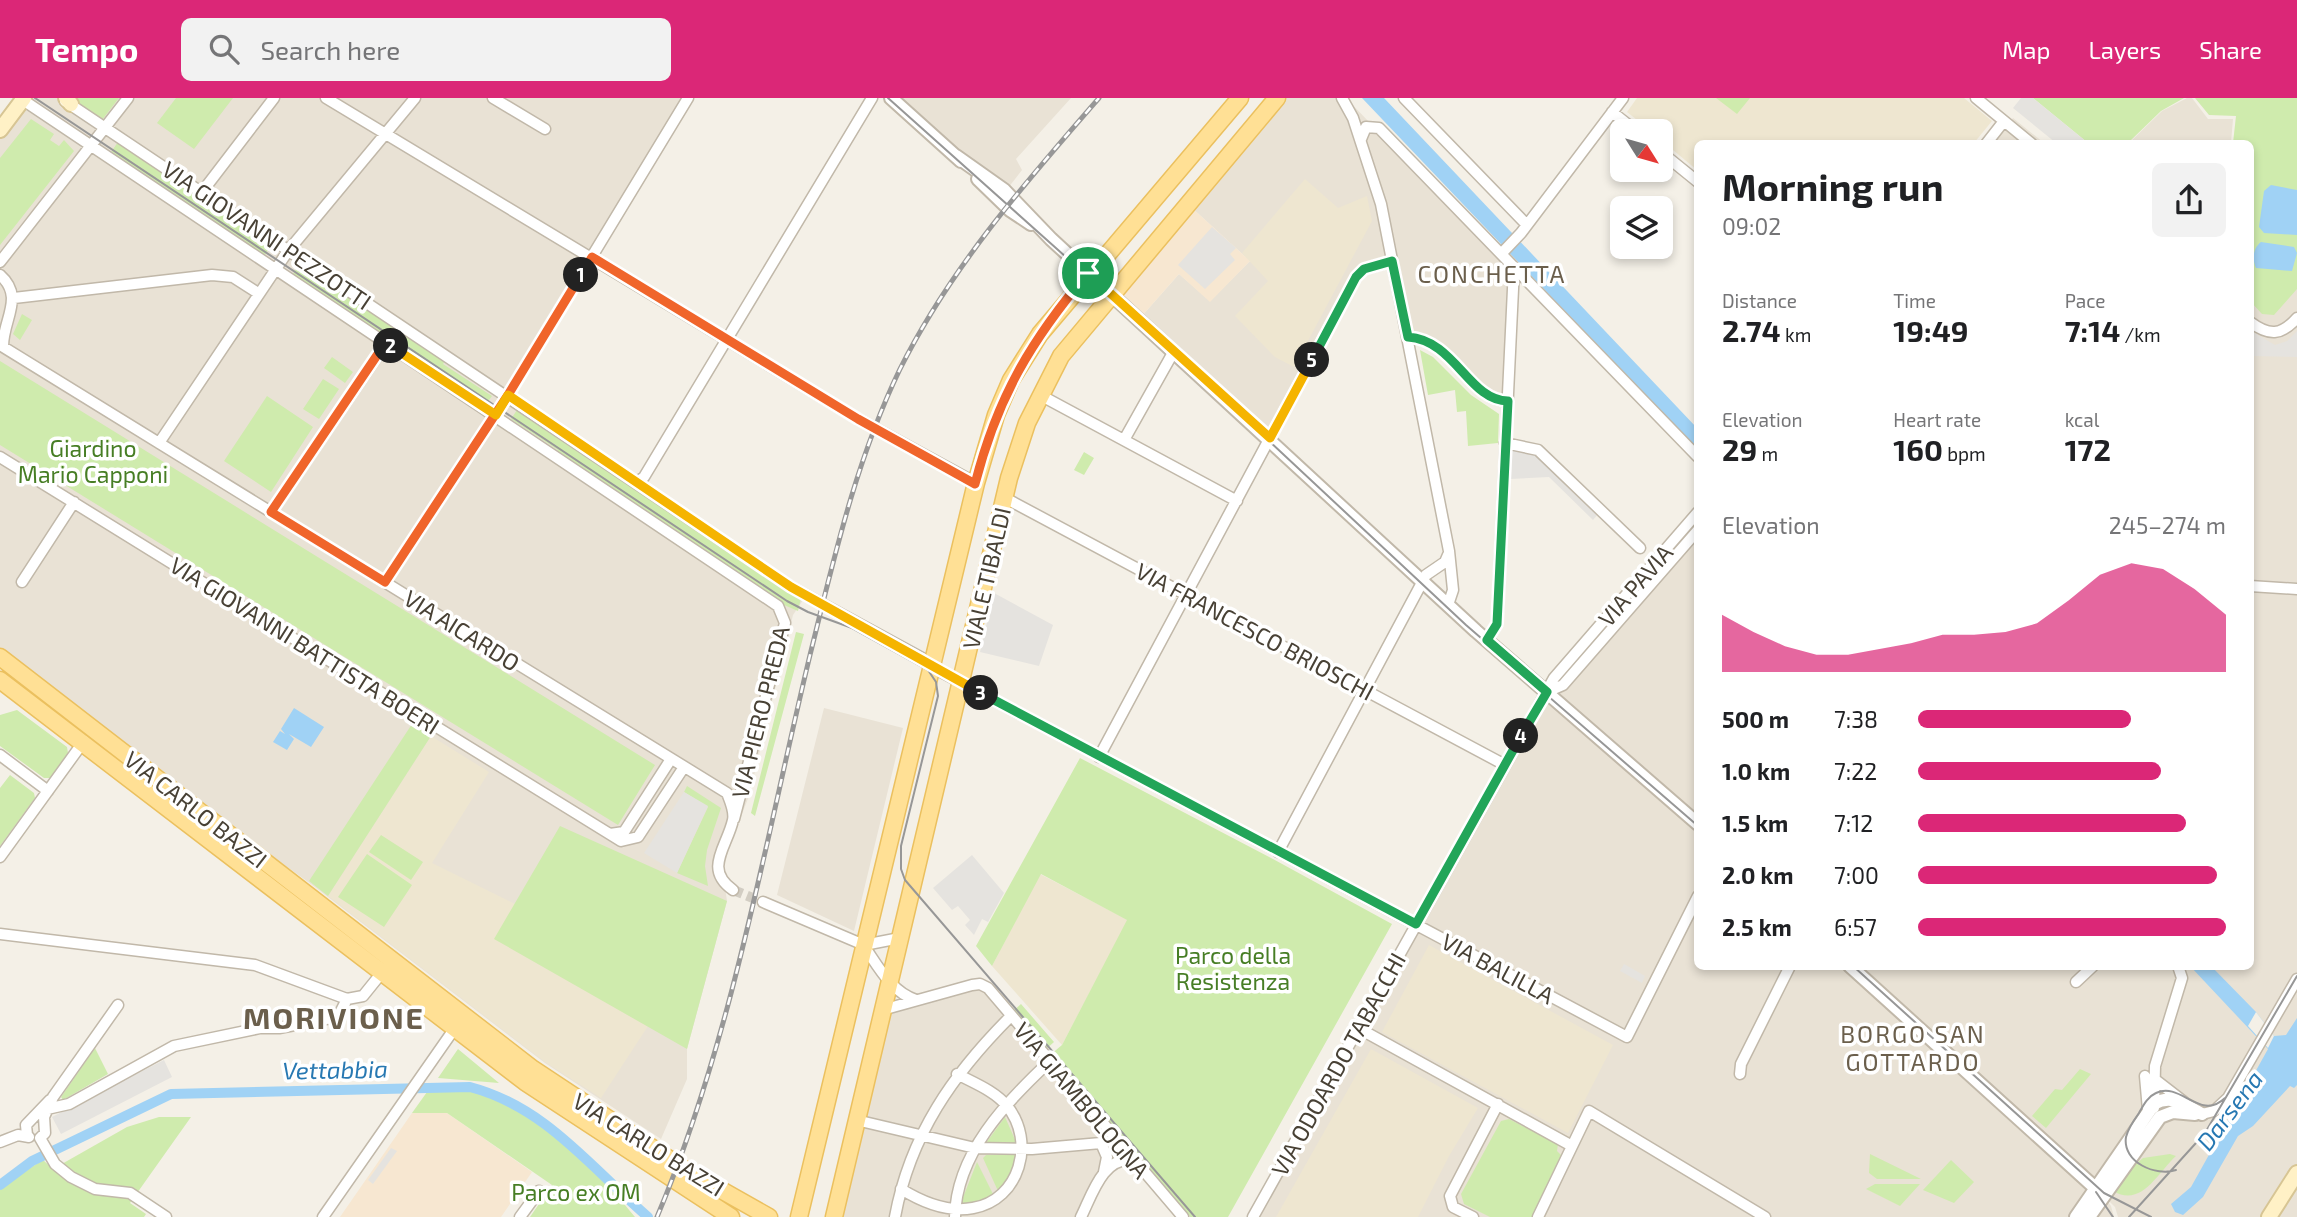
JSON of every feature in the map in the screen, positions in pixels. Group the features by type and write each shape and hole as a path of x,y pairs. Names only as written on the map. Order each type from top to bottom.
{"main road":[{"name":"VIALE TIBALDI","path":"799,1217 975,484 996,415 1012,380 1040,334 1088,273 1240,98"},
{"name":"VIALE TIBALDI","path":"834,1217 1016,452 1040,395 1061,356 1277,98"},
{"path":"0,130 22,99"},
{"name":"VIA CARLO BAZZI","path":"0,657 459,1022 525,1082 731,1217"},
{"name":"VIA CARLO BAZZI","path":"0,680 81,744 387,966"},
{"name":"VIA CARLO BAZZI","path":"459,1022 658,1152 765,1215"},
{"path":"2269,1217 2297,1173"},
{"path":"2281,1217 2297,1191"},
{"path":"743,1217 747,1212 765,1215"}],"street":[{"path":"0,262 128,98"},
{"path":"202,192 274,98"},
{"path":"326,98 858,419 975,484"},
{"path":"159,443 274,269 415,98"},
{"path":"493,98 545,129"},
{"path":"385,582 496,415 688,98"},
{"path":"636,483 644,477 872,98"},
{"path":"891,98 956,156 1004,190 1051,239 1270,438 1448,605 1694,821"},
{"path":"1342,98 1361,143 1381,204 1449,555 1453,590 1448,605"},
{"path":"1404,98 1527,225"},
{"path":"1505,250 1623,98"},
{"path":"1976,98 2004,121 2019,139"},
{"name":"VIA GIOVANNI PEZZOTTI","path":"22,99 778,606"},
{"name":"VIA GIOVANNI PEZZOTTI","path":"65,100 791,587 961,682"},
{"path":"1612,112 1621,119"},
{"path":"1989,140 2004,121"},
{"path":"1361,143 1364,128 1378,127 1505,250 1514,268 1694,453"},
{"path":"1673,162 1694,179"},
{"path":"1099,757 1356,277 1364,269 1392,261"},
{"path":"1487,640 1497,624 1514,268"},
{"path":"0,275 12,289 14,298 212,275 233,277 258,293"},
{"name":"VIA AICARDO","path":"14,298 1,346 727,793"},
{"path":"2254,324 2276,334 2297,318"},
{"path":"1408,337 1432,342 1482,390 1497,399 1508,401"},
{"path":"271,512 386,342"},
{"path":"1124,440 1174,351"},
{"path":"1040,395 1237,501"},
{"path":"1505,443 1538,450 1640,548"},
{"name":"VIA GIOVANNI BATTISTA BOERI","path":"0,457 610,834"},
{"name":"VIA FRANCESCO BRIOSCHI","path":"1004,498 1505,765"},
{"path":"22,582 74,502"},
{"name":"VIA PAVIA","path":"1547,692 1554,678 1577,651 1694,520"},
{"name":"VIA PAVIA","path":"1547,692 1563,685 1694,535"},
{"path":"1278,852 1426,575 1445,562 1449,555"},
{"path":"2254,586 2297,589"},
{"name":"VIA PIERO PREDA","path":"733,890 724,883 717,870 718,858 734,819 785,622 778,606"},
{"path":"1577,651 1586,659"},
{"name":"VIA BALILLA","path":"961,682 1627,1037 1694,904"},
{"name":"VIA ODOARDO TABACCHI","path":"1253,1217 1547,692"},
{"path":"0,857 92,729"},
{"path":"0,755 48,791"},
{"path":"610,834 624,832 671,759"},
{"path":"610,834 621,841 638,837 684,767"},
{"path":"734,819 727,793 736,789 744,780"},
{"path":"763,902 864,945 889,981 916,1000"},
{"path":"0,934 255,965 347,999 363,996 387,966"},
{"path":"864,945 900,938"},
{"path":"1740,1074 1741,1064 1788,970"},
{"path":"1854,970 2098,1191"},
{"path":"2077,982 2089,970"},
{"path":"2151,1127 2149,1077 2155,1066 2182,978 2180,970"},
{"path":"2076,1217 2151,1127 2168,1113 2202,1114 2214,1111 2228,1098 2297,979"},
{"name":"VIA GIAMBOLOGNA","path":"916,1000 981,984 988,988 1183,1217"},
{"path":"47,1110 69,1104 174,1046 260,1028 278,1028 331,1018 339,1015 347,999"},
{"path":"882,1010 916,1000"},
{"path":"27,1135 25,1128 53,1097 118,1005"},
{"path":"895,1217 901,1189 920,1136 936,1103 957,1074 1010,1016"},
{"path":"323,1217 459,1022"},
{"path":"1358,1028 1572,1146"},
{"path":"955,1213 961,1184 975,1148 1006,1105 1049,1062"},
{"path":"901,1189 955,1213 982,1206 1005,1190 1017,1173 1023,1150 1018,1125 1006,1105 957,1074"},
{"path":"2149,1077 2202,1114"},
{"path":"41,1140 45,1133 47,1110 53,1097"},
{"path":"2089,1217 2098,1191 2151,1107 2168,1099 2186,1105"},
{"path":"1473,1217 1453,1207 1450,1196 1498,1104"},
{"path":"1538,1217 1589,1111 1765,1217"},
{"path":"32,1120 45,1125"},
{"path":"856,1120 975,1148 1023,1150 1101,1143"},
{"path":"1104,1124 1101,1143 1107,1157 1104,1174"},
{"path":"0,1142 27,1135 41,1140 55,1164 82,1184 130,1193 166,1217"},
{"path":"0,1153 11,1137"},
{"path":"1081,1217 1104,1174 1114,1163 1133,1160"},
{"path":"520,1217 539,1191"}],"shaded area":[{"path":"26,98 57,98 70,105 805,597 793,615 749,796 728,850 723,874 727,901 687,1049 687,1079 661,1139 545,1063 311,884 109,740 0,656 0,131"},
{"path":"63,98 687,98 508,393"},
{"path":"898,98 1071,98 1016,159 1022,170 1008,188 964,157"},
{"path":"1283,98 1346,98 1510,269 1503,397 1493,397 1444,347 1429,337 1411,334 1396,258 1362,265 1352,275 1271,434 1141,317 1179,274 1210,301 1250,261 1191,207"},
{"path":"1637,98 1964,98 1992,121 1976,140 1694,140 1694,168 1673,150 1673,119 1636,119 1627,112"},
{"path":"2021,98 2033,98 2084,140 2052,140 2013,108"},
{"path":"2192,98 2208,119 2233,119 2231,140 2132,140 2162,111"},
{"path":"2013,118 2040,140 1996,140"},
{"path":"2254,169 2297,176 2297,1217 2118,1217 2115,1207 2102,1194 2111,1206 2114,1217 1254,1217 1548,691 1694,520 1694,970 2254,970"},
{"path":"1305,179 1338,208 1367,196 1372,221 1294,367 1275,357 1235,316 1268,281 1242,253"},
{"path":"1191,207 1250,261 1210,302 1179,274 1141,317 1115,292"},
{"path":"1212,227 1236,248 1230,254 1235,260 1205,289 1178,265"},
{"path":"2297,331 2297,357 2254,356 2254,333 2275,345 2287,341"},
{"path":"1512,449 1537,453 1598,514 1593,520 1549,477 1510,479"},
{"path":"994,593 1053,625 1039,666 980,652"},
{"path":"824,708 903,728 854,931 777,895"},
{"path":"431,736 489,772 432,863 515,904 495,939 648,1026 601,1098 545,1062 328,896"},
{"path":"684,792 708,806 677,873 644,853"},
{"path":"972,855 1004,893 988,922 982,919 974,935 965,925 970,920 958,906 952,910 933,888"},
{"path":"1040,874 1128,920 1062,1045 992,966"},
{"path":"1429,945 1613,1045 1568,1133 1382,1032"},
{"path":"1624,964 1645,976 1642,983 1620,971"},
{"path":"981,987 1112,1140 1100,1173 1075,1217 835,1217 884,1012"},
{"path":"1371,1049 1478,1108 1449,1156 1418,1217 1276,1217"},
{"path":"164,1060 172,1077 61,1134 52,1117"},
{"path":"412,1113 447,1113 532,1172 501,1217 340,1217"},
{"path":"391,1148 397,1151 373,1184 368,1180"}],"green space":[{"path":"69,98 119,98 102,120"},
{"path":"176,98 233,98 194,149 157,123"},
{"path":"1716,98 1750,98 1737,114"},
{"path":"2033,98 2184,98 2161,111 2131,140 2084,140"},
{"path":"2195,98 2297,98 2297,289 2274,315 2262,314 2254,305 2254,140 2233,140 2236,116 2209,115"},
{"path":"31,119 54,134 50,140 59,146 64,140 74,151 0,245 0,158"},
{"path":"118,142 272,244 263,258 109,155"},
{"path":"299,264 445,361 443,364 492,396 486,404 291,277"},
{"path":"22,314 32,320 20,340 13,334"},
{"path":"1420,350 1433,357 1471,395 1499,414 1498,443 1468,446 1466,411 1457,412 1455,390 1428,395"},
{"path":"332,357 353,372 345,383 324,368"},
{"name":"Giardino Mario Capponi","path":"0,361 655,765 618,825 0,445"},
{"path":"323,379 339,389 319,419 303,409"},
{"path":"267,396 313,427 271,492 224,461"},
{"path":"517,410 801,598 798,611 784,605 556,453 558,450 511,419"},
{"path":"1084,452 1094,458 1084,475 1074,470"},
{"path":"796,632 804,634 755,816 751,813"},
{"path":"17,710 67,747 68,753 50,778 44,778 0,746 0,715"},
{"path":"412,724 431,736 328,896 309,881"},
{"name":"Parco della Resistenza","path":"1080,758 1392,924 1228,1217 1190,1217 1050,1055 1062,1045 1127,920 1041,874 992,966 976,946"},
{"path":"10,775 34,793 35,798 0,846 0,788"},
{"path":"687,786 721,808 707,850 705,866 708,886 677,873 708,807 684,792"},
{"path":"560,826 727,901 687,1049 494,939"},
{"path":"381,835 423,862 411,880 369,852"},
{"path":"367,854 412,885 384,927 338,897"},
{"path":"1021,1004 1054,1042 1045,1050 1012,1012"},
{"path":"95,1048 108,1074 63,1100 61,1097"},
{"path":"458,1049 499,1083 438,1078"},
{"path":"2080,1069 2091,1074 2046,1128 2032,1116 2055,1089 2062,1090"},
{"name":"Parco ex OM","path":"427,1092 481,1093 521,1112 586,1164 635,1217 530,1217 552,1185 447,1113 412,1113"},
{"path":"159,1117 191,1117 130,1203 146,1214 144,1217 0,1217 0,1190 9,1181 43,1160 53,1169 127,1127"},
{"path":"1005,1117 1017,1144 986,1143"},
{"path":"1509,1119 1558,1144 1557,1151 1561,1155 1532,1217 1490,1217 1464,1204 1461,1194 1501,1121"},
{"path":"1019,1154 1017,1166 998,1191 983,1158 986,1155"},
{"path":"1870,1154 1921,1179 1877,1179 1869,1173"},
{"path":"2170,1154 2176,1156 2141,1192 2123,1195 2113,1191 2130,1169 2143,1158"},
{"path":"1951,1160 1974,1182 1954,1203 1923,1190"},
{"path":"977,1162 993,1194 973,1205 960,1205"},
{"path":"1875,1184 1920,1184 1900,1206 1866,1189"}],"water":[{"path":"1362,98 1384,98 1694,425 1694,447"},
{"path":"2271,185 2297,190 2297,235 2264,233 2259,227 2264,191"},
{"path":"2261,242 2294,247 2297,253 2292,271 2256,268 2254,254"},
{"path":"294,708 324,727 311,747 289,734 294,739 287,750 273,742 280,731 285,734 281,729"},
{"name":"Darsena","path":"2194,970 2215,970 2256,1012 2274,1036 2286,1035 2297,1018 2297,1085 2294,1088 2290,1086 2253,1126 2238,1136 2203,1197 2183,1215 2175,1212 2171,1204 2191,1187 2268,1049"}],"pier":[{"path":"2256,1012 2274,1036 2268,1048 2248,1026"}],"waterway":[{"name":"Vettabbia","path":"0,1185 32,1161 171,1094 470,1087 497,1096 545,1124 648,1217"}],"tunnel":[{"path":"733,890 763,902"}],"tram line":[{"path":"35,98 787,601 808,612 852,628 928,670 936,682 938,696 901,846 901,869 905,880 1195,1217"},
{"path":"888,98 1207,383 1466,625 1694,823"},
{"path":"1857,970 2104,1193 2151,1217"},
{"path":"2129,1217 2205,1133 2297,976"},
{"path":"2176,1170 2168,1172 2150,1169 2129,1154 2126,1137 2146,1102 2156,1093 2165,1091 2207,1106 2225,1098"},
{"path":"2096,1192 2113,1217"}],"railway":[{"path":"657,1217 683,1149 727,1010 837,546 884,403 920,332 966,261 1017,194 1099,98"}],"district":[{"name":"CONCHETTA","path":"1492,273"},
{"name":"MORIVIONE","path":"334,1017"},
{"name":"BORGO SAN GOTTARDO","path":"1913,1047"}],"route":[{"path":"1088,273 1040,334 1012,380 996,415 975,484 858,419 592,257 499,409 496,415 385,582 271,512 386,342 496,415 508,395 791,587 922,658 932,667 1416,924 1547,692 1487,640 1497,624 1508,401 1497,399 1482,390 1439,346 1424,339 1408,337 1392,261 1364,269 1356,277 1270,438 1088,273"}]}
